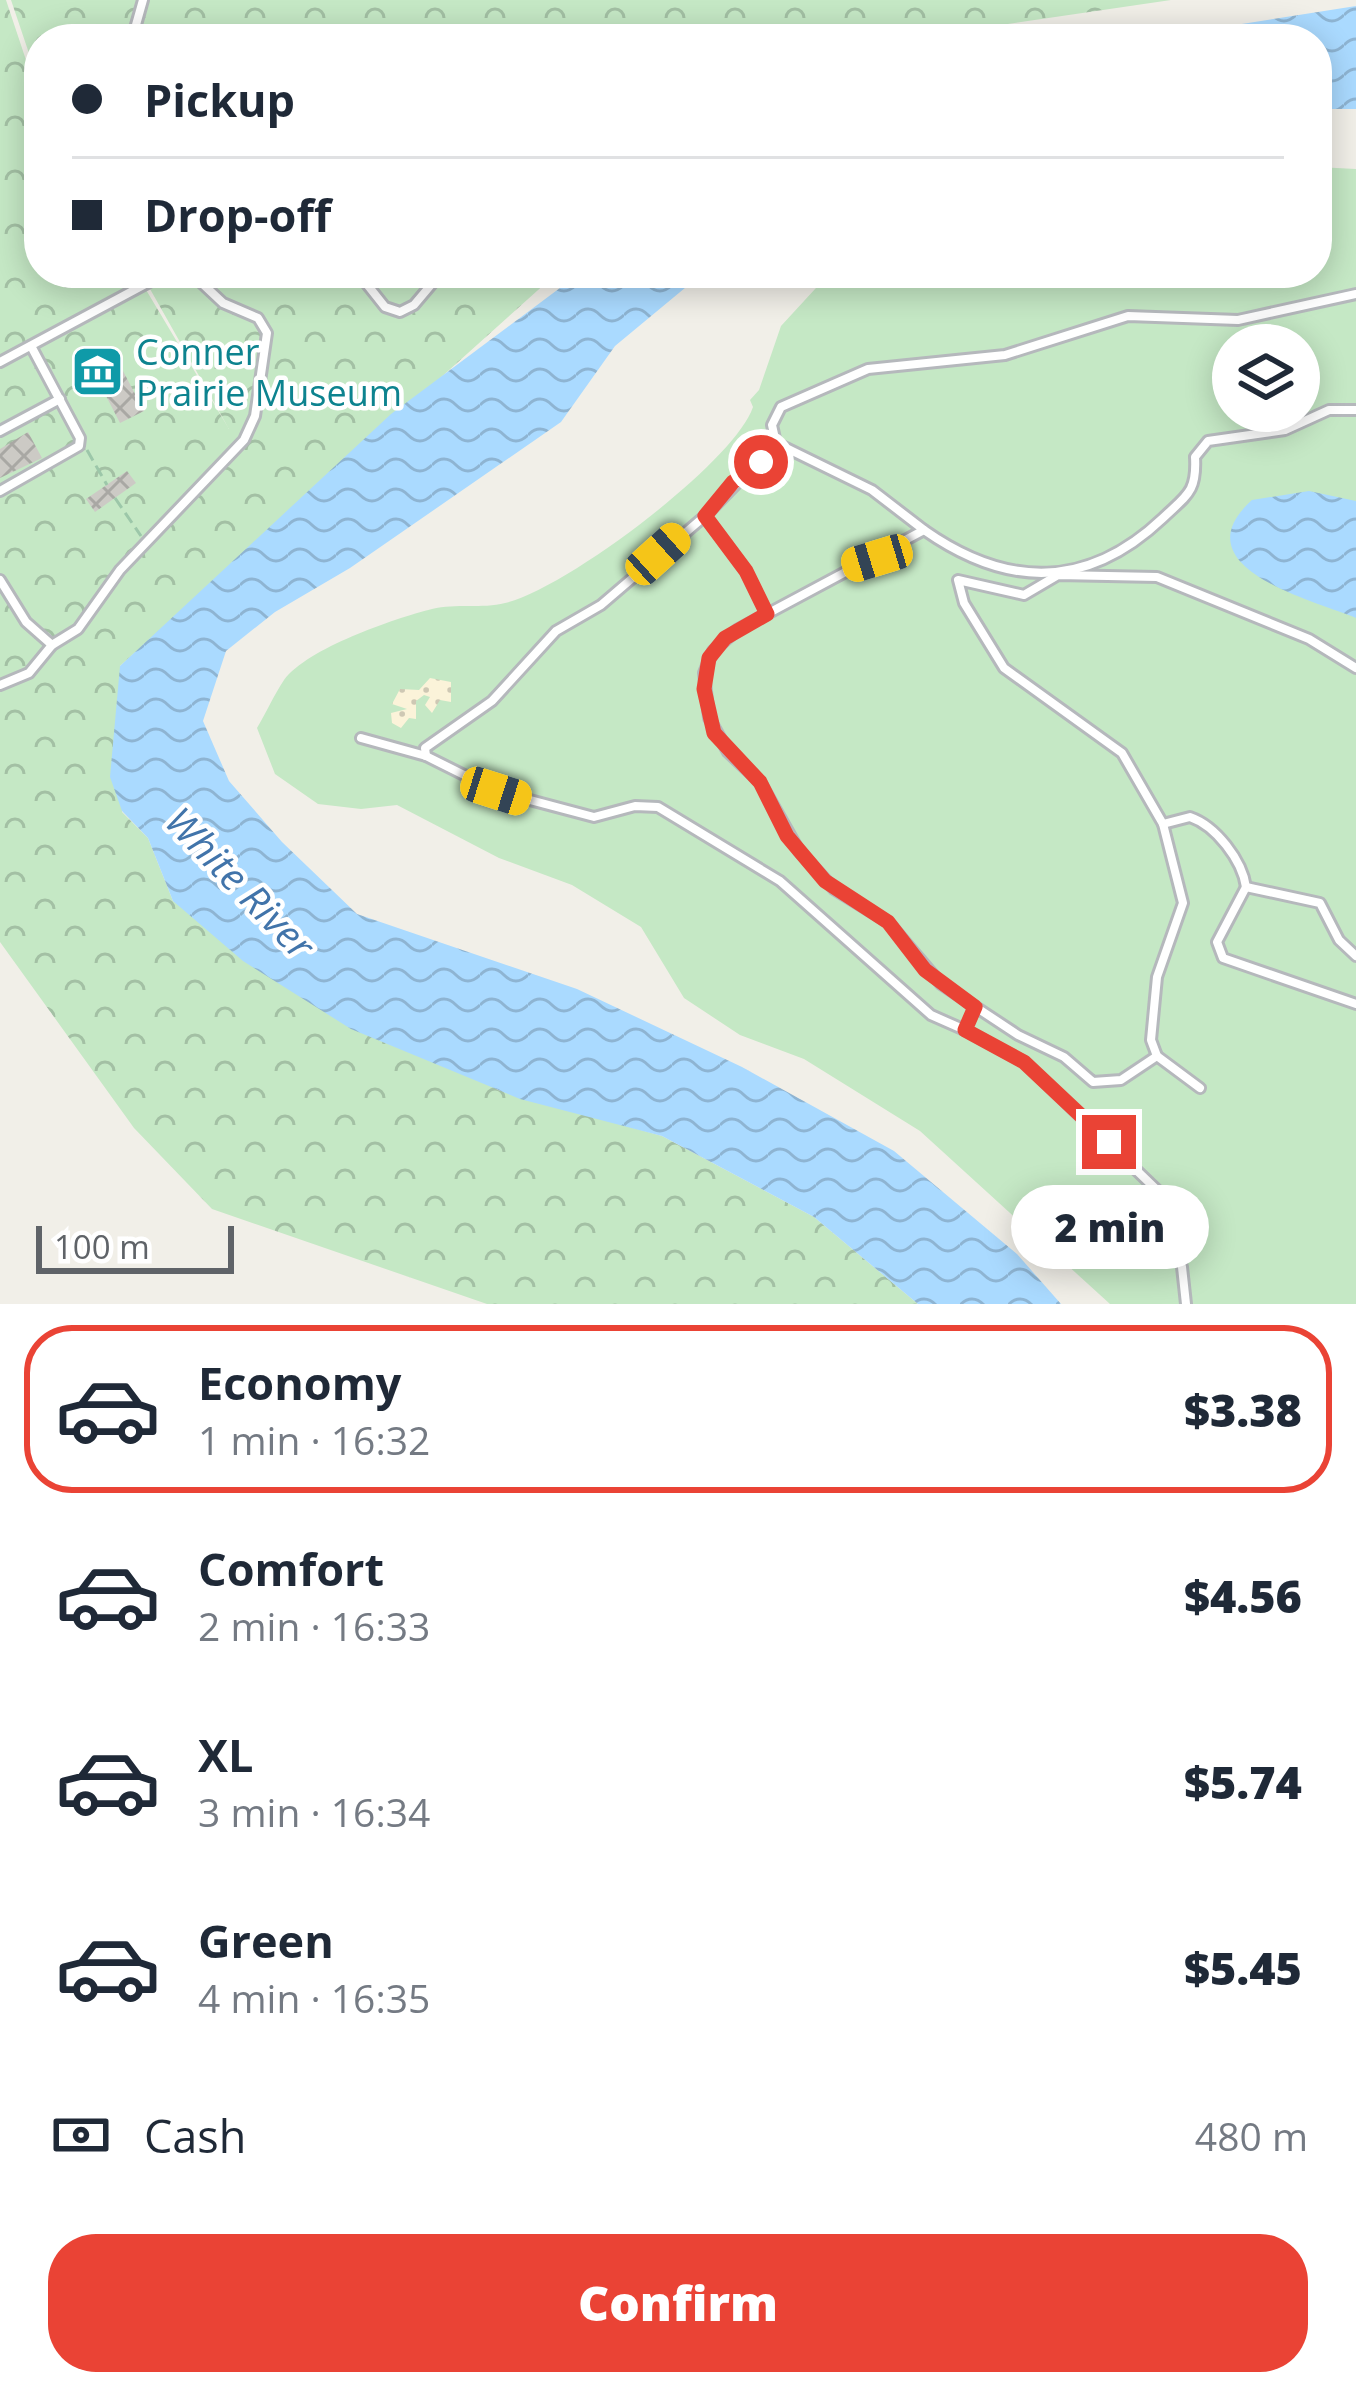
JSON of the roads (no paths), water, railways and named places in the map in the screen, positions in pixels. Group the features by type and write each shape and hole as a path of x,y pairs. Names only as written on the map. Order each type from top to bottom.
{"lane":[{"path":"0,362 138,288"},
{"path":"0,685 29,674 52,645 78,629 145,542 244,440 255,416 268,333 258,318 214,298 205,288"},
{"path":"370,288 385,307 400,312 414,305 428,288"},
{"path":"776,443 772,425 782,406 868,369 1005,355 1128,316 1238,320 1356,295"},
{"path":"0,490 73,453 80,438 31,346"},
{"path":"0,431 61,399"},
{"path":"1200,1088 1157,1056 1151,1040 1154,993 1183,903 1163,824 1122,753 1004,668 957,583 975,580 1024,595 1058,575 1123,553 1187,499 1197,481 1195,458 1208,442 1297,427 1321,412 1356,410"},
{"path":"426,756 425,748 492,700 556,631 628,585 776,443"},
{"path":"776,443 872,490 924,530 990,565 1058,575 1163,579 1309,639 1356,668"},
{"path":"705,516 746,571 767,614"},
{"path":"924,530 725,638 709,658 704,689 714,733 760,782 787,836 825,881 888,922 925,970 975,1007 1064,1057 1094,1082 1121,1079 1157,1056"},
{"path":"0,580 26,622 52,645"},
{"path":"361,738 426,756 496,791 594,818 635,806 658,807 780,881 931,1015 1024,1062 1158,1191 1182,1268 1186,1304"},
{"path":"1163,824 1190,817 1204,824 1239,864 1246,887 1217,941 1222,958 1356,1004"},
{"path":"1246,887 1320,902 1339,940 1356,956"},
{"path":"965,1030 975,1007"}],"water":[{"path":"1356,6 1356,109 1332,109 1332,24 1241,24"},
{"name":"White River","path":"560,288 685,288 615,346 561,422 350,568 275,612 226,651 203,721 229,781 282,842 357,914 577,989 742,1067 894,1151 1017,1254 1061,1304 918,1304 814,1217 662,1136 520,1099 351,1029 243,961 173,901 148,838 122,811 110,777 120,666 391,414"},
{"path":"1309,491 1356,501 1356,618 1260,577 1241,562 1231,544 1233,524 1252,500"}],"place":[{"name":"Conner Prairie Museum","path":"97,372"}]}
